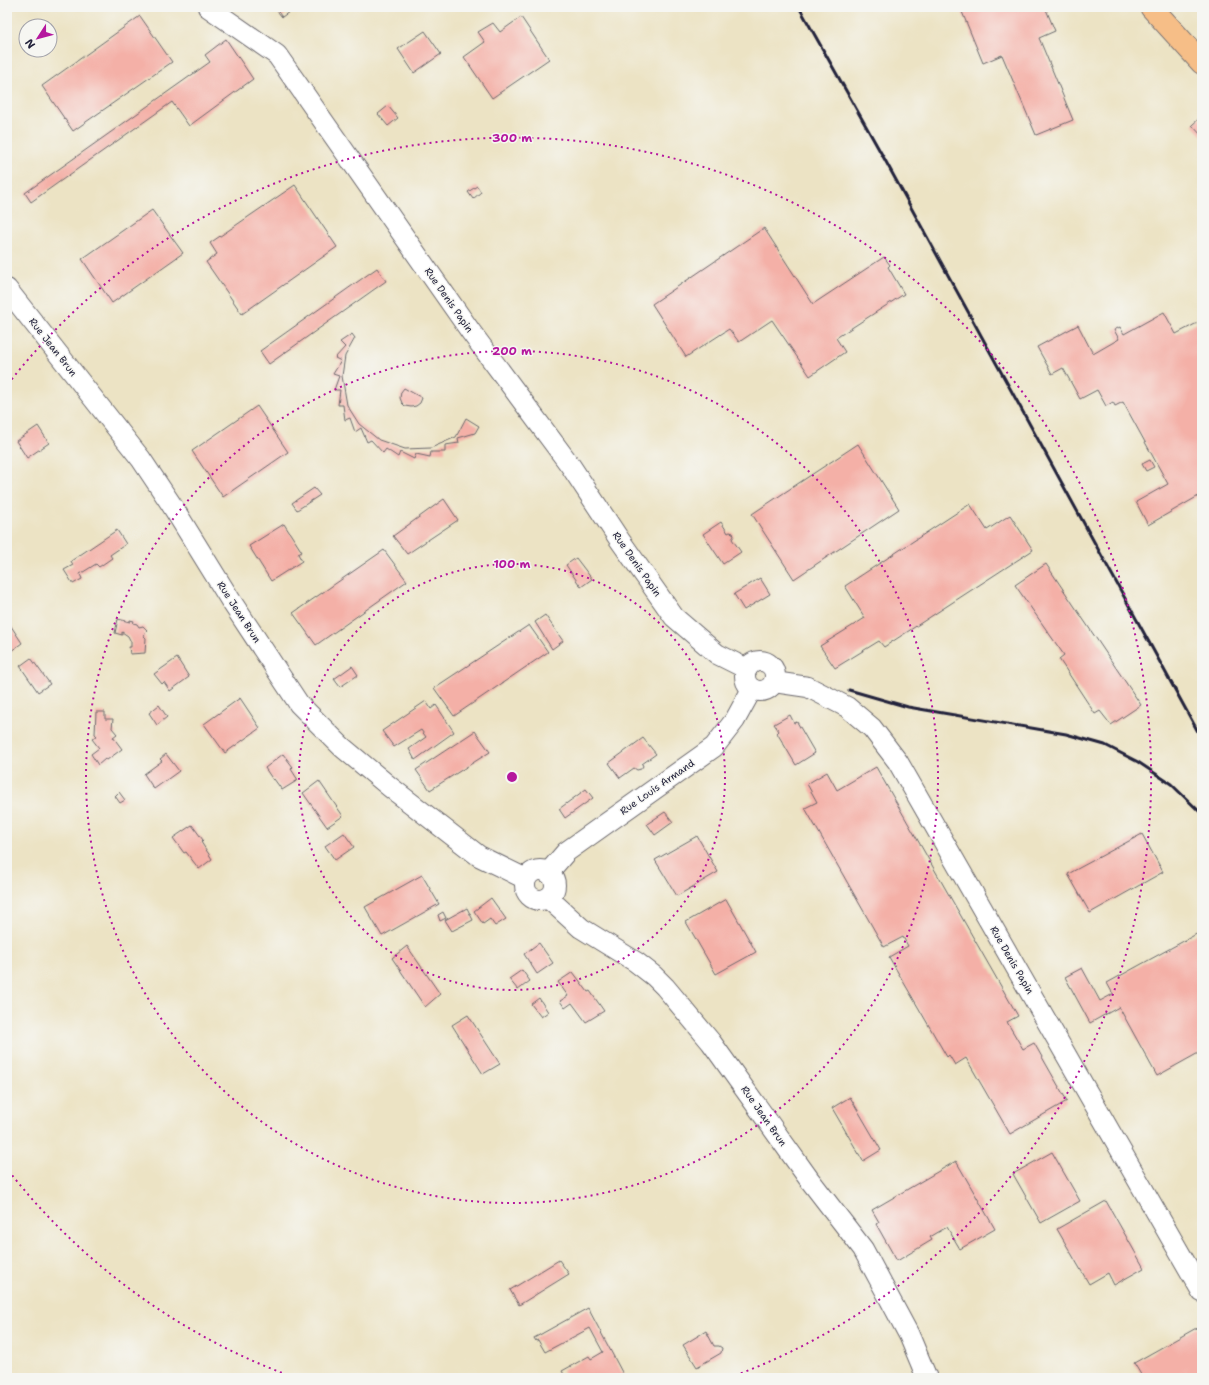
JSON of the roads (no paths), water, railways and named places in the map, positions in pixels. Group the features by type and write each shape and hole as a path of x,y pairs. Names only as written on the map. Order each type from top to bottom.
{"main road":[{"path":"1151,7 1202,63"}],"street":[{"name":"Rue Denis Papin","path":"208,7 277,55 471,332 570,464 619,539 674,617 717,654 747,669"},
{"name":"Rue Jean Brun","path":"7,289 141,459 171,504 231,601 299,704 342,747 478,856 526,879"},
{"path":"758,661 767,663 774,670 774,682 765,691 760,692 752,689 747,685 745,675 747,669 753,663 758,661"},
{"name":"Rue Denis Papin","path":"774,682 808,687 847,707 872,728 898,762 1202,1292"},
{"name":"Rue Louis Armand","path":"548,872 566,852 714,747 735,720 752,689"},
{"path":"543,870 548,872 554,880 555,885 552,894 548,898 539,900 530,897 525,888 526,879 533,872 543,870"},
{"name":"Rue Jean Brun","path":"548,898 581,928 636,962 654,976 711,1042 809,1179 863,1249 909,1335 927,1378"}],"railway":[{"path":"799,7 885,160 1202,739"},
{"path":"849,690 908,707 1066,734 1105,745 1138,762 1171,784 1202,814"}]}
